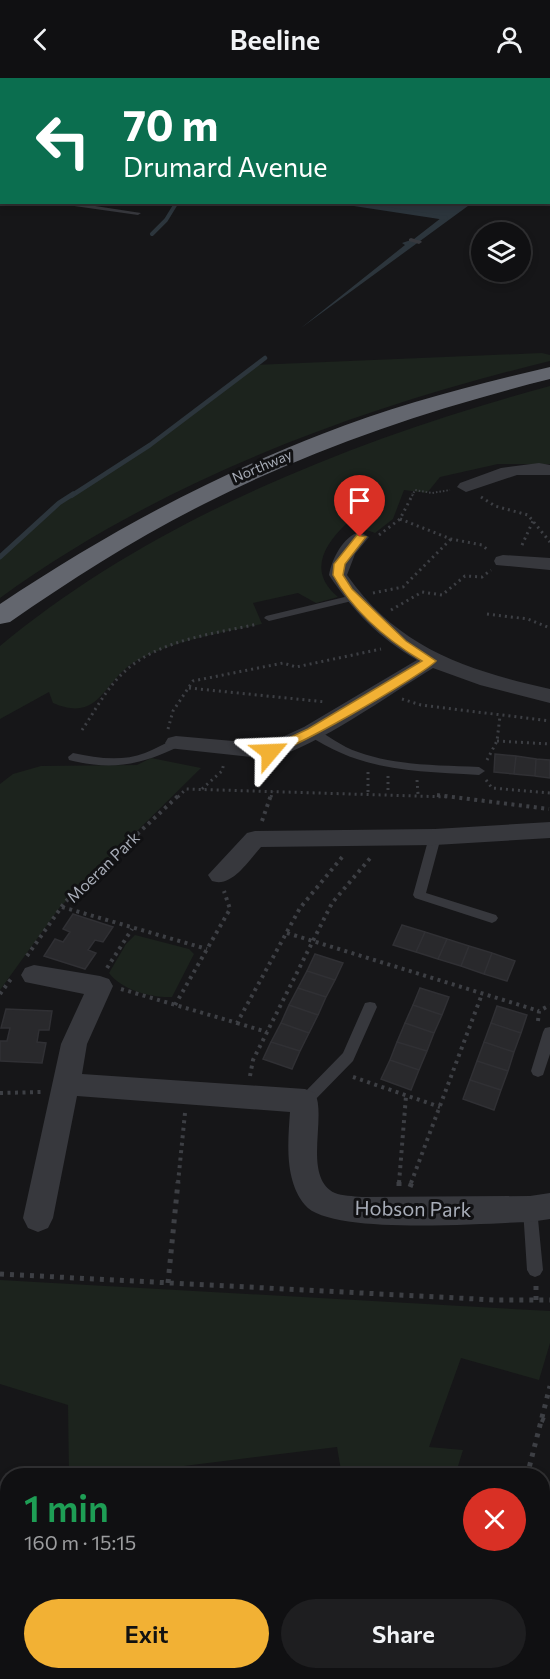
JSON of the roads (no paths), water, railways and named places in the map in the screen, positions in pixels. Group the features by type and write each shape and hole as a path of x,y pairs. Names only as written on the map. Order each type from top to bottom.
{"highway":[{"name":"Northway","path":"0,616 117,539 241,474 326,439 389,417 550,373"}],"street":[{"path":"466,488 501,472 524,468 550,470"},
{"path":"360,537 347,551 340,564 338,575 352,598 402,644 430,661 505,686 550,696"},
{"path":"508,561 550,564"},
{"path":"176,743 229,750 270,752 312,732 430,661"},
{"path":"220,875 255,839 435,837 550,830"},
{"path":"23,972 100,986 74,1044 38,1218"},
{"path":"65,1084 305,1101"},
{"name":"Hobson Park","path":"305,1101 302,1146 306,1177 315,1196 330,1206 362,1212 540,1208"}],"lane":[{"path":"65,204 138,213"},
{"path":"411,240 419,242"},
{"path":"269,618 352,598"},
{"path":"312,732 330,746 369,762 479,771"},
{"path":"73,757 101,763 141,760 176,743"},
{"path":"435,837 419,895 492,918"},
{"path":"305,1101 348,1057 370,1007"},
{"path":"538,1071 547,1055 550,1032"},
{"path":"535,1270 540,1208"}],"waterway":[{"path":"152,234 166,220 176,204"},
{"path":"354,204 446,218"},
{"path":"71,496 150,445 265,358"},
{"path":"0,557 59,503 73,494"}]}
